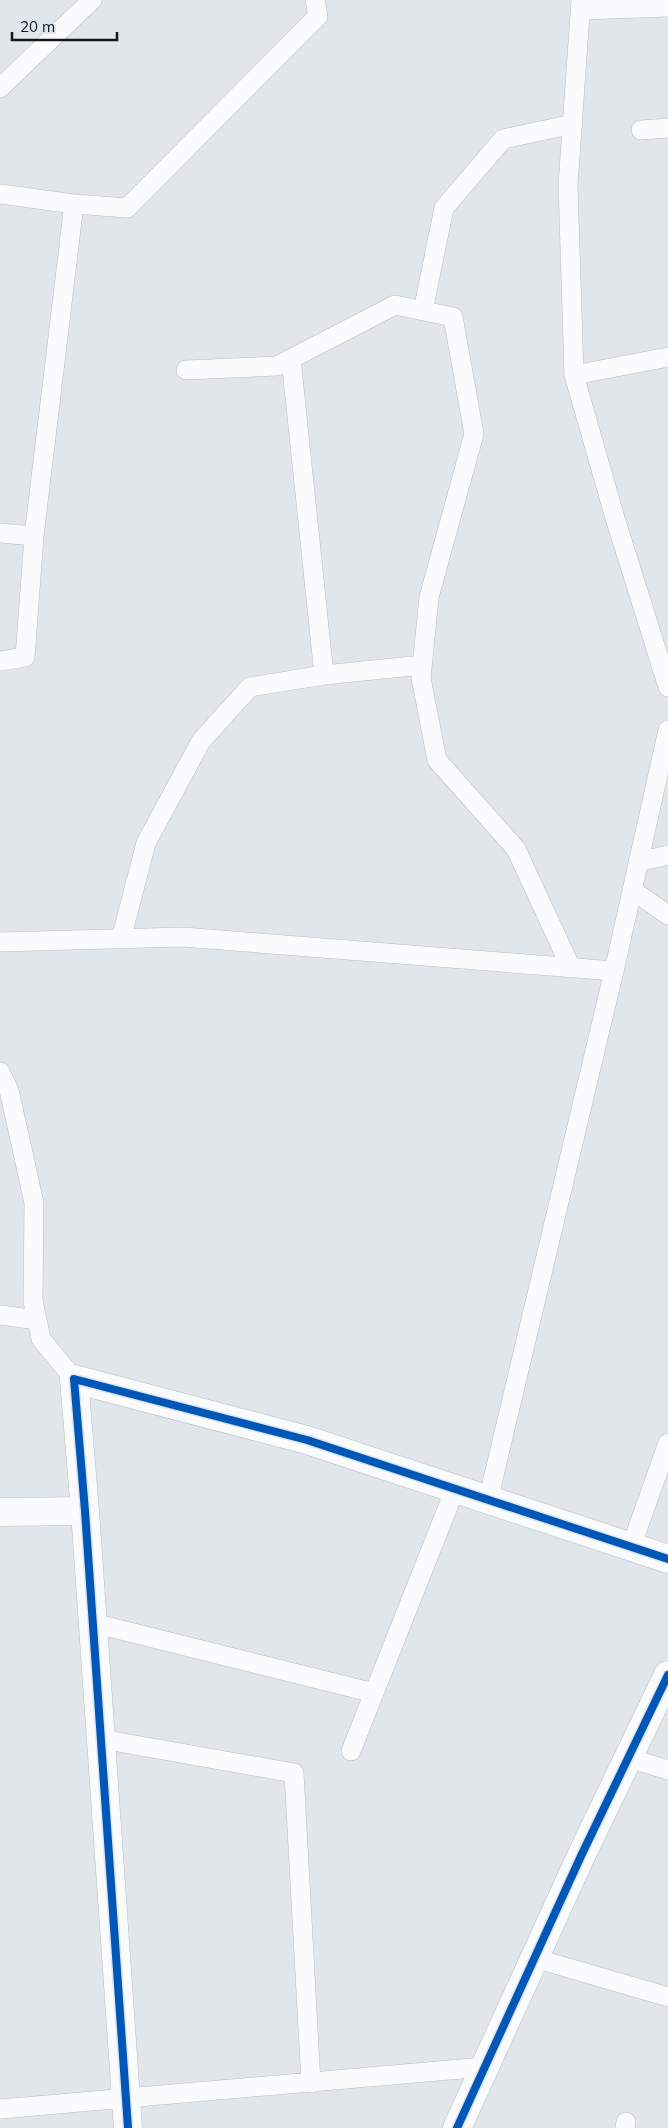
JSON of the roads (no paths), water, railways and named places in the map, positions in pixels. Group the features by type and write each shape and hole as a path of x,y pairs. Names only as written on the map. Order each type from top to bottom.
{"street":[{"path":"128,2128 74,1379 307,1440 668,1559"},
{"path":"0,1512 85,1511"},
{"path":"457,2128 534,1958 668,1675"}],"lane":[{"path":"0,88 92,0"},
{"path":"0,194 74,204 127,208 318,16 315,0"},
{"path":"668,7 581,5 568,185 574,375 615,518 668,687"},
{"path":"423,311 444,208 503,139 572,124"},
{"path":"641,130 668,128"},
{"path":"0,661 25,657 34,536 74,204"},
{"path":"186,370 277,366 395,305 453,318 474,434 429,597 421,678 437,760 516,849 571,968"},
{"path":"574,375 668,357"},
{"path":"291,359 324,675"},
{"path":"0,533 34,536"},
{"path":"121,939 146,843 201,740 250,687 324,675 422,666"},
{"path":"488,1500 614,971 668,730"},
{"path":"638,862 668,855"},
{"path":"632,890 668,915"},
{"path":"0,942 183,937 614,971"},
{"path":"0,1072 34,1203 33,1301 41,1339 74,1379"},
{"path":"0,1315 37,1320"},
{"path":"631,1547 668,1443"},
{"path":"351,1751 454,1489"},
{"path":"93,1623 374,1693"},
{"path":"101,1739 294,1773 311,2082"},
{"path":"628,1758 668,1770"},
{"path":"534,1958 668,1997"},
{"path":"0,2109 484,2067"}]}
